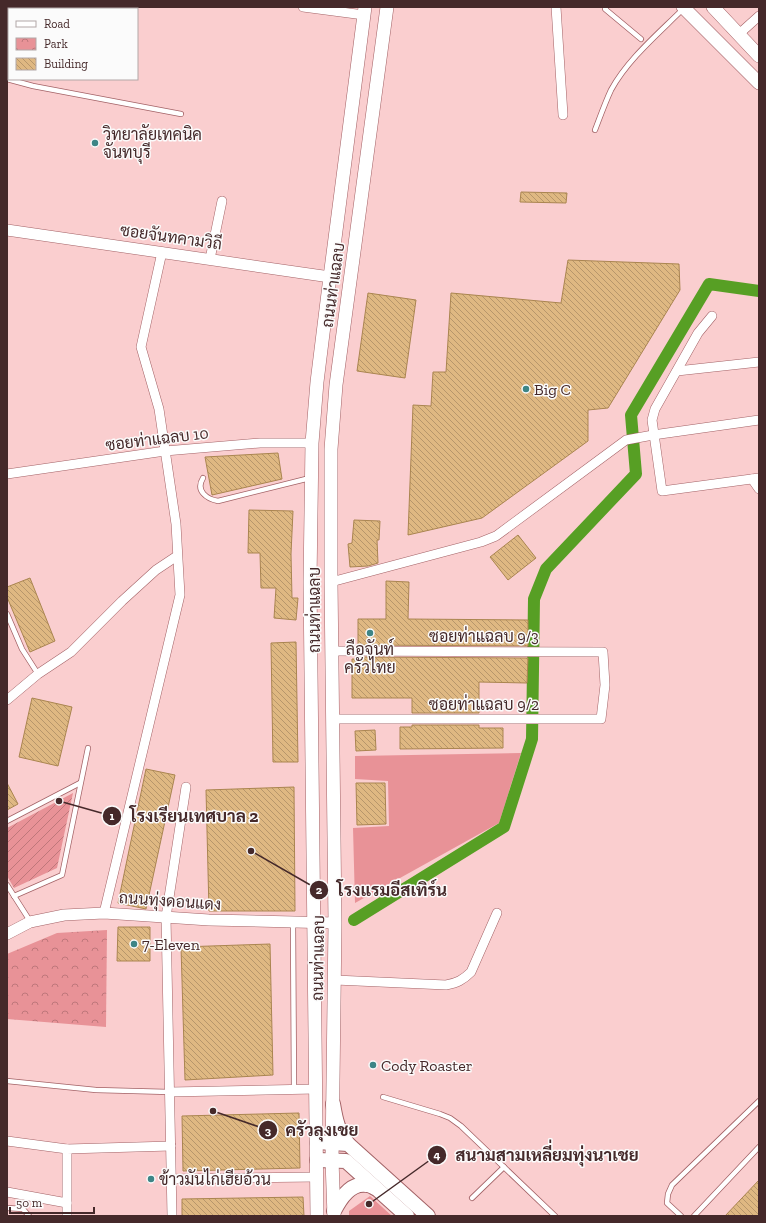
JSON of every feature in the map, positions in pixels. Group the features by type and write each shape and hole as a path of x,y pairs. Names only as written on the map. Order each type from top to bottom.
{"main road":[{"name":"ถนนท่าแฉลบ","path":"334,1213 332,1160 336,923 332,719 332,442 336,385 387,7"},
{"path":"683,7 759,83"},
{"path":"713,7 759,56"},
{"name":"ถนนท่าแฉลบ","path":"317,1216 315,923 310,582 312,442 317,382 330,276 365,11"},
{"path":"330,276 351,280"},
{"path":"310,582 331,582"},
{"path":"333,1104 340,1133 348,1144 428,1216"},
{"path":"316,1142 348,1144"},
{"path":"317,1160 346,1161 407,1216"},
{"path":"334,1213 341,1197 348,1191 360,1185 367,1185 378,1189"}],"street":[{"path":"303,7 365,11"},
{"path":"556,7 563,115"},
{"path":"739,34 759,16"},
{"path":"210,259 222,201"},
{"name":"ซอยจันทคามวิถี","path":"7,230 330,276"},
{"path":"104,913 180,595 176,524 159,409 141,347 162,252"},
{"path":"712,316 698,333 655,409 652,420 653,435 662,491 756,478 759,489"},
{"path":"677,371 759,362"},
{"path":"331,582 481,542 496,536 626,440 759,420"},
{"name":"ซอยท่าแฉลบ 10","path":"7,474 165,451 260,443 312,442"},
{"path":"7,700 38,674 71,652 133,590 156,570 177,556"},
{"name":"ซอยท่าแฉลบ 9/3","path":"332,651 603,652 605,685"},
{"name":"ซอยท่าแฉลบ 9/2","path":"332,719 601,719 605,685"},
{"path":"172,1216 166,917 186,787"},
{"name":"ถนนทุ่งดอนแดง","path":"7,934 30,922 64,915 104,913 209,920 336,923"},
{"path":"335,980 446,985 456,983 464,979 471,972 497,913"},
{"path":"170,1092 316,1089"},
{"path":"7,1141 66,1148 171,1146"},
{"path":"66,1148 67,1216"},
{"path":"171,1179 317,1177"},
{"path":"7,1192 67,1203"}],"lane":[{"path":"606,7 605,9 641,39"},
{"path":"595,130 616,82 641,51 683,7"},
{"path":"11,80 33,86 180,114"},
{"path":"203,478 200,482 200,486 204,495 208,499 218,501 312,478"},
{"path":"7,614 22,649 38,674"},
{"path":"14,896 62,875 88,748"},
{"path":"7,821 80,783"},
{"path":"7,885 30,922"},
{"path":"293,922 294,1090"},
{"path":"7,1081 96,1090 170,1092"},
{"path":"383,1097 450,1118 461,1126 555,1216"},
{"path":"681,1216 667,1203 668,1194 672,1185 759,1101"},
{"path":"694,1216 759,1147"},
{"path":"472,1198 504,1167"},
{"path":"7,1208 23,1209 29,1216"}],"green space":[{"path":"521,753 499,823 355,903 353,828 389,826 388,781 355,779 355,756"},
{"path":"73,793 57,868 14,888 7,876 7,828"},
{"path":"107,930 106,1027 7,1019 7,954 57,933"},
{"path":"370,1196 392,1216 349,1216 349,1211"}],"building":[{"path":"521,192 567,193 566,203 520,202"},
{"name":"Big C","path":"568,260 679,264 680,290 608,408 588,410 588,441 482,518 408,535 413,405 431,406 433,372 446,372 451,293 561,303"},
{"path":"368,293 416,300 405,378 357,371"},
{"path":"278,453 282,479 212,495 205,457"},
{"path":"249,510 293,511 291,554 292,598 298,598 296,620 274,618 276,588 261,588 260,553 248,553"},
{"path":"354,520 380,521 379,540 377,540 378,563 368,566 350,567 348,544 352,543"},
{"path":"518,535 536,558 508,580 490,557"},
{"path":"30,578 55,641 30,652 7,597 7,587"},
{"path":"386,581 409,582 408,619 528,620 528,646 358,645 358,619 386,619"},
{"path":"296,642 298,762 273,762 271,643"},
{"path":"358,657 528,658 527,683 479,682 479,713 412,713 412,698 352,698 352,659 358,659"},
{"path":"32,698 72,707 58,766 19,757"},
{"path":"412,725 479,725 479,728 503,728 503,748 400,749 400,727 412,727"},
{"path":"375,730 376,750 356,751 355,731"},
{"path":"146,769 175,775 146,909 118,903"},
{"path":"7,783 18,804 7,810"},
{"path":"356,783 385,783 386,824 357,825"},
{"path":"294,787 295,911 209,911 206,790"},
{"name":"7-Eleven","path":"118,927 150,927 150,961 117,961"},
{"path":"270,944 273,1075 185,1080 181,947"},
{"path":"299,1113 300,1168 183,1171 182,1116"},
{"path":"759,1180 759,1216 725,1216"},
{"path":"303,1197 304,1216 182,1216 182,1199"}],"waterway":[{"path":"354,920 504,827 532,739 534,599 546,569 636,474 631,415 709,284 759,291"}],"place":[{"name":"วิทยาลัยเทคนิค จันทบุรี","path":"95,143"},
{"name":"Big C","path":"526,389"},
{"name":"ลือจันท์ ครัวไทย","path":"370,633"},
{"name":"โรงเรียนเทศบาล 2","path":"59,801"},
{"name":"โรงแรมอีสเทิร์น","path":"251,851"},
{"name":"7-Eleven","path":"134,944"},
{"name":"Cody Roaster","path":"373,1065"},
{"name":"ครัวลุงเชย","path":"213,1111"},
{"name":"ข้าวมันไก่เฮียอ้วน","path":"151,1179"},
{"name":"สนามสามเหลี่ยมทุ่งนาเชย","path":"369,1204"}]}
